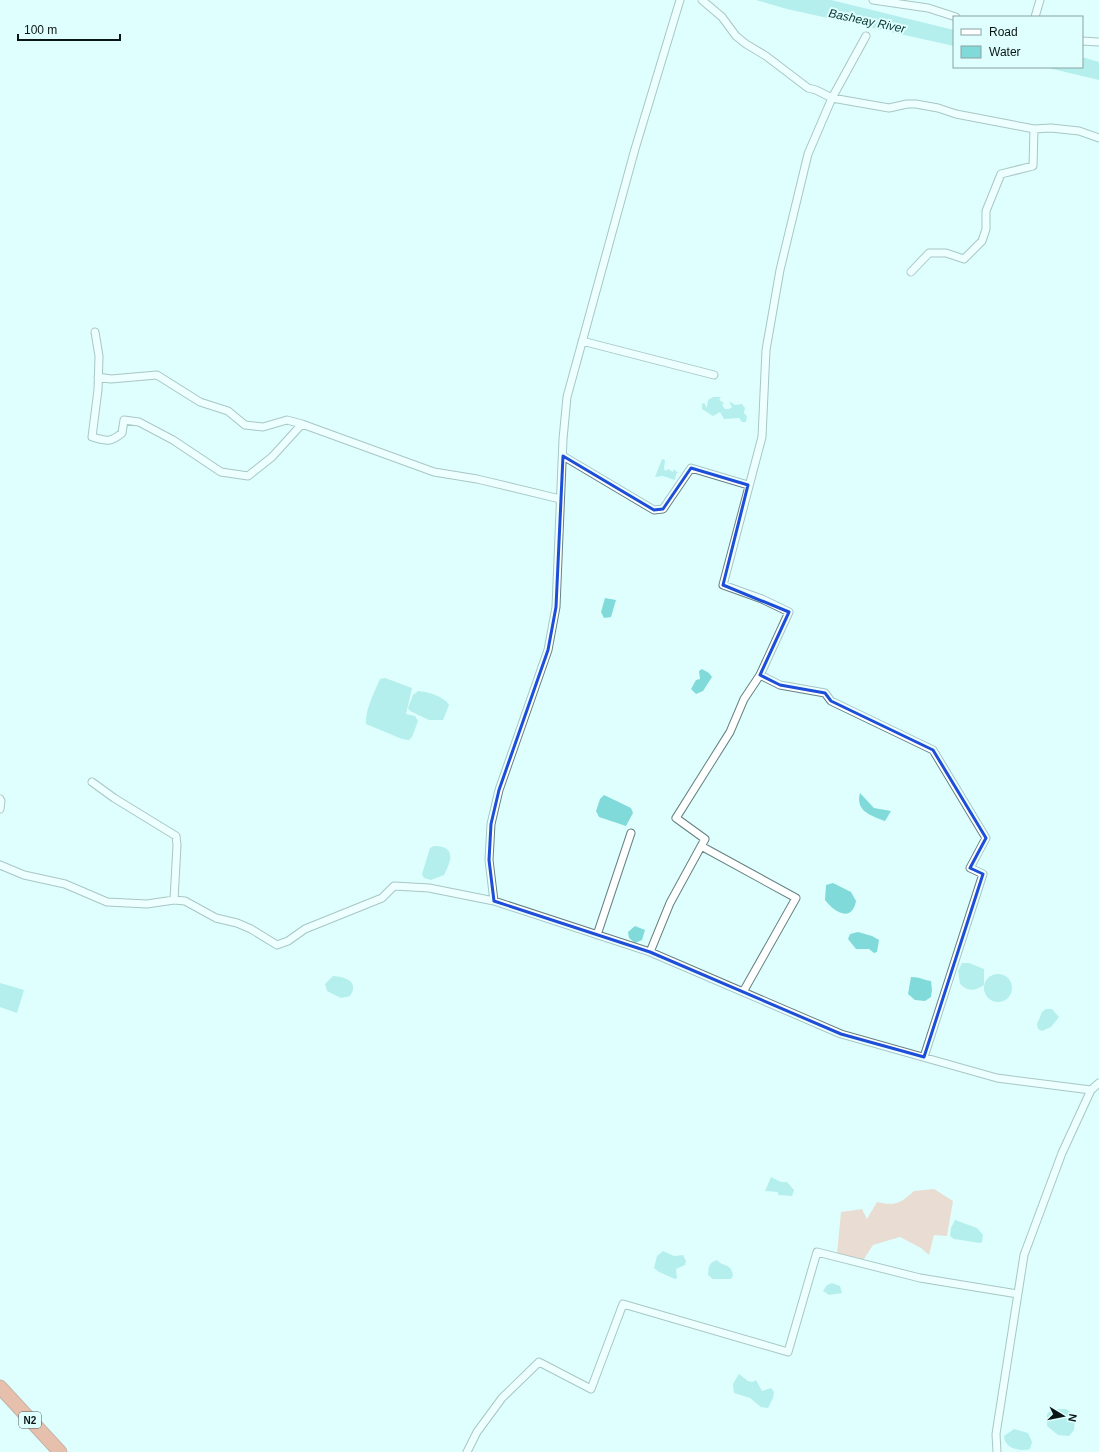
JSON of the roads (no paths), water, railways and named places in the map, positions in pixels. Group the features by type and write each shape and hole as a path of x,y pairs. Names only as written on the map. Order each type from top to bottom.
{"highway":[{"name":"N2","path":"0,1387 60,1452"}],"street":[{"path":"494,902 489,860 491,824 499,790 548,650 556,607 560,499 568,397 582,340 680,0"},
{"path":"702,0 722,16 736,36 746,44 766,56 808,88 816,90 832,98 889,108 907,104 916,104 938,108 956,114 1034,129 1062,129 1079,131 1099,138"},
{"path":"873,0 928,8 953,16"},
{"path":"1035,16 1040,0"},
{"path":"650,952 670,903 704,839 676,818 730,732 744,699 760,674 789,612 762,599 723,585 748,485 762,438 766,350 780,270 808,154 832,98 866,36"},
{"path":"1083,41 1099,42"},
{"path":"911,272 929,253 946,253 964,259 982,241 986,229 986,212 1001,174 1033,166 1034,129"},
{"path":"95,332 99,356 92,437 104,440 114,440 122,433 124,420 139,422 173,440 221,472 248,476 272,457 302,424"},
{"path":"582,340 592,345 714,375"},
{"path":"98,377 111,379 157,375 200,402 228,410 246,425 263,426 287,420 302,424 434,472 477,479 560,499"},
{"path":"563,456 654,510 663,509 691,468 748,485"},
{"path":"760,674 780,685 825,693 831,701 933,750 986,838 970,868 983,874 924,1058"},
{"path":"92,782 114,798 176,836 177,845 174,900"},
{"path":"0,799 2,801 0,809"},
{"path":"597,935 631,833"},
{"path":"701,846 796,898 743,992"},
{"path":"0,865 24,875 64,884 107,902 147,904 174,900 185,901 216,918 237,923 250,929 277,946 288,941 305,929 382,898 394,886 429,888 494,902 650,952 841,1034 997,1078 1090,1090"},
{"path":"997,1452 996,1434 1024,1255 1062,1153 1090,1090 1099,1083"},
{"path":"467,1452 478,1432 502,1398 539,1362 591,1389 623,1304 788,1352 817,1252 920,1278 1018,1294"}],"water":[{"name":"Basheay River","path":"756,0 831,0 953,30 953,46 787,9"},
{"path":"1083,57 1099,62 1099,80 1048,68 1083,68"},
{"path":"713,397 721,397 719,400 724,403 722,405 725,409 732,407 729,401 735,405 742,404 745,408 744,413 747,416 746,422 742,422 739,418 724,419 720,412 713,416 702,409 702,404 704,403 707,408 708,400"},
{"path":"662,459 665,460 664,469 666,471 668,469 673,472 674,469 678,473 676,474 675,480 663,476 655,477"},
{"path":"605,598 616,600 611,617 604,618 601,612"},
{"path":"702,669 709,673 712,677 703,691 696,694 691,689 696,680 700,679 699,671"},
{"path":"385,678 412,688 406,714 415,716 418,721 412,737 409,740 402,739 366,724 368,707 380,679"},
{"path":"418,691 435,695 447,702 449,705 443,720 429,720 410,711 408,708 413,695"},
{"path":"860,793 874,808 891,811 885,821 865,812 860,804"},
{"path":"604,795 631,808 633,813 626,826 599,817 596,811 600,799"},
{"path":"434,846 441,847 449,851 450,860 444,875 431,880 424,878 422,874 430,848"},
{"path":"833,883 851,892 856,901 851,912 847,914 842,913 833,908 825,900 826,885"},
{"path":"635,926 645,930 642,940 635,943 629,938 628,932"},
{"path":"858,932 872,936 879,940 877,952 874,953 869,949 856,949 848,939 850,934"},
{"path":"962,963 969,963 984,969 984,985 972,990 963,987 960,984 958,971"},
{"path":"998,974 1008,978 1012,988 1008,998 998,1002 988,998 984,988 988,978"},
{"path":"333,976 350,981 353,987 350,996 341,998 327,991 325,984"},
{"path":"911,977 918,977 931,981 931,997 925,1001 915,1000 908,994"},
{"path":"0,983 24,990 17,1013 0,1007"},
{"path":"1046,1009 1052,1009 1059,1017 1051,1027 1042,1031 1038,1029 1037,1024 1042,1012"},
{"path":"771,1177 781,1182 787,1182 794,1190 792,1196 778,1195 778,1192 765,1191"},
{"path":"955,1220 977,1228 983,1235 982,1242 980,1243 954,1239 950,1236 951,1228"},
{"path":"663,1251 674,1256 683,1255 686,1261 685,1265 676,1269 677,1278 675,1279 659,1272 654,1268 657,1256"},
{"path":"717,1260 731,1269 733,1276 731,1279 713,1279 708,1275 710,1264"},
{"path":"832,1283 840,1286 842,1293 829,1295 823,1291 827,1285"},
{"path":"739,1374 748,1381 753,1382 756,1380 762,1391 771,1388 774,1392 768,1408 761,1407 750,1398 734,1393 733,1384"},
{"path":"1052,1409 1066,1409 1075,1415 1074,1430 1069,1436 1058,1435 1047,1426 1047,1414"},
{"path":"1014,1429 1028,1433 1032,1442 1030,1449 1017,1449 1007,1444 1004,1436"}]}
